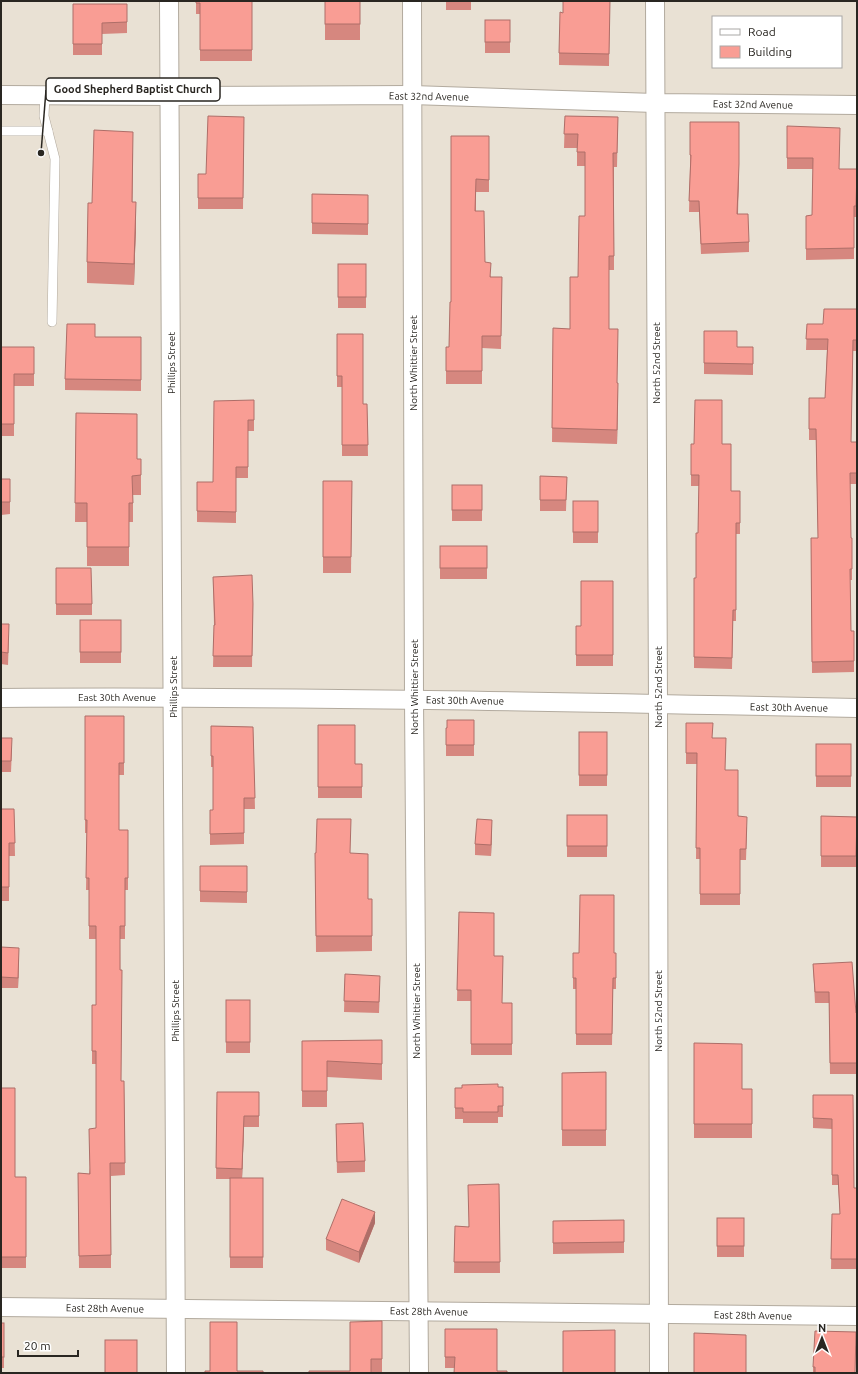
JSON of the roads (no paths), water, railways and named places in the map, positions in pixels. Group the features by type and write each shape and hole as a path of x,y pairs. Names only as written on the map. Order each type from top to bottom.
{"street":[{"name":"Phillips Street","path":"169,1 176,1373"},
{"name":"North Whittier Street","path":"412,1 414,699 419,1373"},
{"name":"North 52nd Street","path":"655,1 659,1373"},
{"name":"East 32nd Avenue","path":"1,95 412,95 655,103 857,105"},
{"name":"East 30th Avenue","path":"1,698 173,697 414,699 857,708"},
{"name":"East 28th Avenue","path":"1,1307 857,1316"}],"lane":[{"path":"45,95 44,116 55,159 52,322"},
{"path":"1,131 48,131"}],"place":[{"name":"Good Shepherd Baptist Church","path":"41,153"}]}
